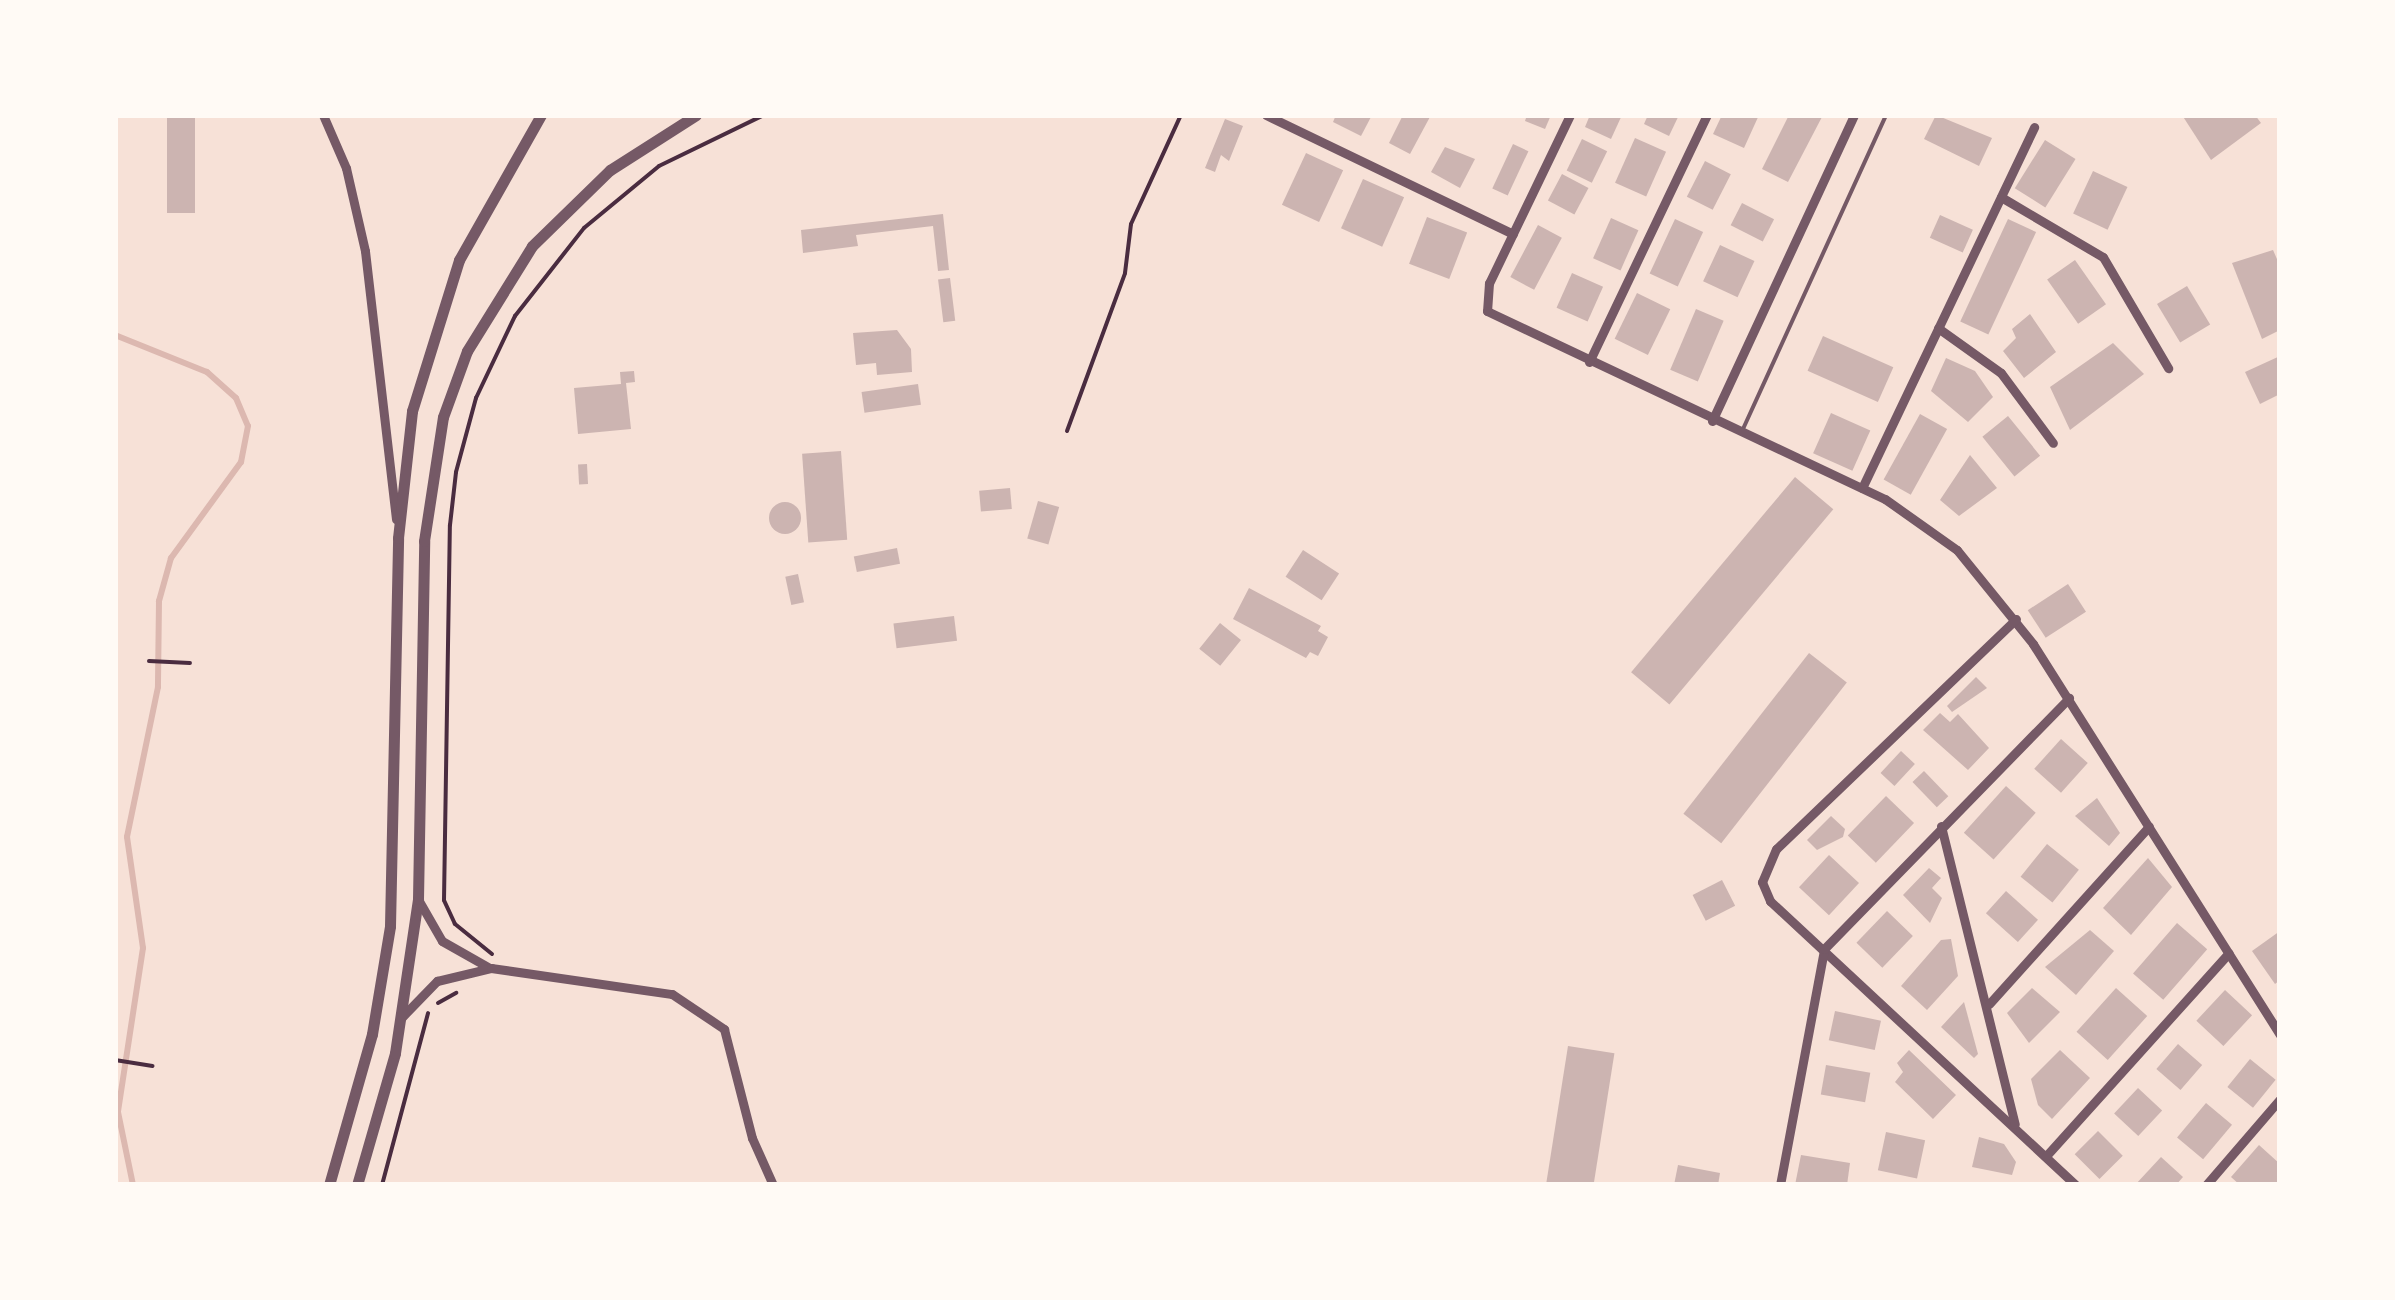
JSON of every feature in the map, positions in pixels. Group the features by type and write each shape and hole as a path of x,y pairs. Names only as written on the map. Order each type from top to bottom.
{"street":[{"path":"324,115 346,168 365,250 398,538"},
{"path":"329,1185 368,1049 390,926 398,538 412,411 440,312 473,230 541,115"},
{"path":"356,1185 402,1018 418,900 425,523 432,465 455,380 499,292 546,230 610,170 696,115"},
{"path":"1266,115 1513,234"},
{"path":"1570,115 1484,298 1490,314 1862,488 1938,534 2016,619 2280,1035"},
{"path":"1589,362 1706,115"},
{"path":"1712,421 1854,115"},
{"path":"1862,488 2034,128"},
{"path":"2001,197 2103,256 2168,368"},
{"path":"1938,328 2001,373 2053,443"},
{"path":"2016,619 1765,866 1762,882 1770,902 2076,1185"},
{"path":"1780,1185 1824,949 2068,698"},
{"path":"1940,826 1989,1004 2015,1125"},
{"path":"1989,1004 2149,826"},
{"path":"418,900 442,941 490,968 663,991 711,1017 733,1051 752,1138 773,1185"},
{"path":"2046,1156 2229,952"},
{"path":"402,1018 437,982 490,968"},
{"path":"2206,1185 2280,1099"}],"lane":[{"path":"1741,434 1886,115"}],"path":[{"path":"490,968 492,949 455,924 444,900 451,512 476,398 515,316 584,228 659,166 764,115"},
{"path":"1067,431 1125,273 1131,224 1180,115"},
{"path":"149,661 190,663"},
{"path":"382,1185 426,1017 460,992"},
{"path":"115,1060 153,1066"}],"building":[{"path":"167,115 195,115 195,213 167,213"},
{"path":"1336,115 1372,115 1361,136 1333,122"},
{"path":"1403,115 1431,115 1410,154 1389,143"},
{"path":"1527,115 1551,115 1545,129 1525,121"},
{"path":"1590,115 1622,115 1611,139 1585,127"},
{"path":"1648,115 1679,115 1669,136 1644,124"},
{"path":"1722,115 1759,115 1744,148 1713,134"},
{"path":"1789,115 1823,115 1788,182 1762,169"},
{"path":"1936,115 1992,138 1979,166 1924,139"},
{"path":"2182,115 2255,115 2261,123 2211,160"},
{"path":"1225,119 1243,126 1229,161 1221,155 1215,172 1205,168"},
{"path":"1635,138 1666,152 1646,197 1615,183"},
{"path":"1582,139 1607,151 1592,183 1567,170"},
{"path":"2045,140 2076,159 2045,207 2015,188"},
{"path":"1513,144 1528,151 1508,196 1492,188"},
{"path":"1445,147 1475,159 1460,188 1431,172"},
{"path":"1306,153 1343,170 1319,222 1282,205"},
{"path":"1705,161 1731,174 1713,210 1687,197"},
{"path":"2093,171 2127,187 2108,230 2073,214"},
{"path":"1562,174 1588,188 1574,215 1548,200"},
{"path":"1363,179 1404,197 1382,247 1341,228"},
{"path":"1742,203 1774,219 1763,242 1731,225"},
{"path":"943,214 949,270 938,271 933,226 856,235 858,246 803,253 801,230"},
{"path":"1940,215 1973,230 1963,252 1930,238"},
{"path":"1427,217 1467,232 1449,279 1409,264"},
{"path":"1611,218 1638,230 1621,270 1593,258"},
{"path":"1675,219 1703,232 1678,286 1650,273"},
{"path":"2008,219 2036,232 1988,335 1960,321"},
{"path":"1538,225 1562,238 1534,290 1510,277"},
{"path":"1720,245 1754,261 1738,297 1703,281"},
{"path":"2273,250 2280,266 2280,330 2262,339 2232,263"},
{"path":"2075,260 2106,304 2078,324 2047,280"},
{"path":"1572,273 1603,287 1588,322 1557,308"},
{"path":"950,278 955,321 943,322 938,279"},
{"path":"2187,286 2210,325 2180,343 2157,304"},
{"path":"1637,293 1670,309 1648,355 1615,339"},
{"path":"1696,309 1724,321 1698,381 1670,370"},
{"path":"2030,314 2056,352 2024,378 2003,351 2016,338 2012,329"},
{"path":"897,330 911,349 912,372 877,375 876,363 856,365 853,333"},
{"path":"1823,336 1893,367 1878,402 1808,371"},
{"path":"2113,343 2144,374 2070,430 2050,387"},
{"path":"2280,356 2280,394 2260,404 2245,372"},
{"path":"1946,358 1975,371 1993,397 1968,422 1931,391"},
{"path":"634,371 635,382 626,383 631,429 578,434 574,388 621,384 620,372"},
{"path":"918,384 921,405 864,413 862,392"},
{"path":"1831,413 1870,430 1852,471 1813,453"},
{"path":"1920,414 1947,429 1911,495 1884,480"},
{"path":"2008,416 2040,456 2014,476 1982,437"},
{"path":"841,451 847,540 808,543 802,454"},
{"path":"1970,455 1997,488 1959,516 1940,500"},
{"path":"578,464 587,464 588,484 579,484"},
{"path":"1795,477 1833,509 1669,704 1631,672"},
{"path":"1010,488 1012,509 981,512 979,491"},
{"path":"1038,501 1059,507 1048,545 1027,538"},
{"path":"785,502 797,506 801,518 797,530 785,534 773,530 769,518 773,506"},
{"path":"897,548 900,564 857,572 854,556"},
{"path":"1303,550 1339,573 1322,600 1286,577"},
{"path":"798,574 804,602 791,605 785,577"},
{"path":"2068,584 2086,612 2046,638 2028,610"},
{"path":"1249,588 1321,626 1318,631 1328,637 1318,656 1310,652 1306,658 1233,619"},
{"path":"954,616 957,641 897,648 893,623"},
{"path":"1220,623 1241,640 1220,666 1199,649"},
{"path":"1809,653 1847,683 1721,843 1683,814"},
{"path":"1976,677 1987,688 1952,712 1947,706"},
{"path":"1940,713 1950,722 1958,714 1989,748 1968,770 1923,730"},
{"path":"2061,739 2088,763 2061,793 2034,769"},
{"path":"1901,751 1915,764 1894,786 1881,773"},
{"path":"1924,771 1948,796 1937,807 1912,782"},
{"path":"2006,786 2036,813 1994,860 1964,833"},
{"path":"1886,796 1914,823 1876,863 1848,836"},
{"path":"2097,798 2120,833 2109,846 2075,816"},
{"path":"1831,816 1845,829 1843,837 1817,850 1807,840"},
{"path":"2047,844 2079,870 2052,902 2021,877"},
{"path":"1829,855 1859,883 1829,915 1799,887"},
{"path":"2148,858 2172,887 2131,935 2103,908"},
{"path":"1929,868 1941,878 1932,888 1942,898 1930,923 1903,895"},
{"path":"1722,880 1735,906 1706,921 1693,895"},
{"path":"2006,891 2038,920 2018,942 1986,913"},
{"path":"1887,911 1913,936 1882,968 1856,943"},
{"path":"2177,923 2207,949 2163,1000 2133,974"},
{"path":"2090,930 2114,951 2076,995 2045,967"},
{"path":"2280,931 2280,980 2275,984 2252,951"},
{"path":"1951,939 1958,976 1927,1010 1901,986 1941,940"},
{"path":"2032,988 2060,1012 2029,1043 2007,1013"},
{"path":"2116,988 2147,1016 2108,1060 2077,1032"},
{"path":"2225,990 2252,1015 2223,1046 2196,1021"},
{"path":"1964,1002 1978,1054 1974,1058 1941,1027"},
{"path":"1835,1011 1881,1021 1875,1050 1829,1040"},
{"path":"2178,1044 2202,1065 2181,1090 2156,1069"},
{"path":"1568,1046 1614,1053 1594,1185 1546,1185"},
{"path":"1909,1050 1956,1095 1933,1119 1895,1082 1903,1072 1897,1063"},
{"path":"2060,1050 2090,1078 2052,1119 2038,1105 2031,1079"},
{"path":"2250,1059 2276,1080 2253,1108 2227,1087"},
{"path":"1826,1065 1870,1073 1865,1102 1821,1095"},
{"path":"2138,1088 2162,1111 2138,1136 2114,1114"},
{"path":"2206,1103 2232,1125 2203,1159 2177,1137"},
{"path":"2098,1131 2123,1156 2099,1179 2075,1154"},
{"path":"1886,1132 1925,1140 1917,1178 1878,1170"},
{"path":"1979,1137 2004,1144 2016,1162 2012,1175 1972,1167"},
{"path":"2259,1145 2280,1164 2279,1185 2240,1185 2231,1177"},
{"path":"1801,1155 1850,1163 1847,1185 1795,1185"},
{"path":"2161,1157 2183,1177 2176,1185 2135,1185"},
{"path":"1678,1165 1720,1173 1718,1185 1674,1185"}],"waterway":[{"path":"115,335 207,372 236,398 248,426 241,462 171,558 159,601 158,687 127,837 143,948 118,1112 133,1185"}]}
